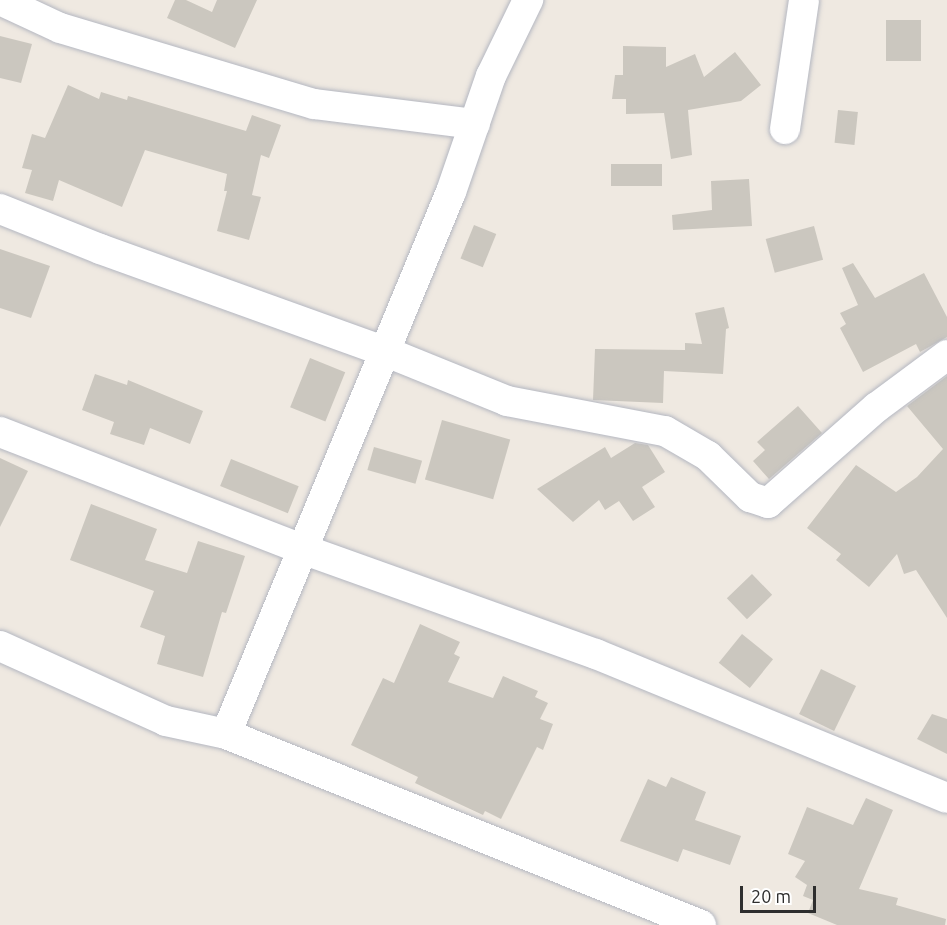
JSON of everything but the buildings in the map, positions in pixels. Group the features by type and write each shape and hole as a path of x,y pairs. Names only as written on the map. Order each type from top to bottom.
{"street":[{"path":"0,0 60,28 314,104 475,124"},
{"path":"226,734 451,192 491,76 528,0"},
{"path":"785,129 804,0"},
{"path":"0,209 100,249 384,351 507,401 665,431 700,450 750,497 768,503 877,407 947,355"},
{"path":"0,432 302,549 596,654 947,798"},
{"path":"0,646 166,721 226,734 701,925"}]}
